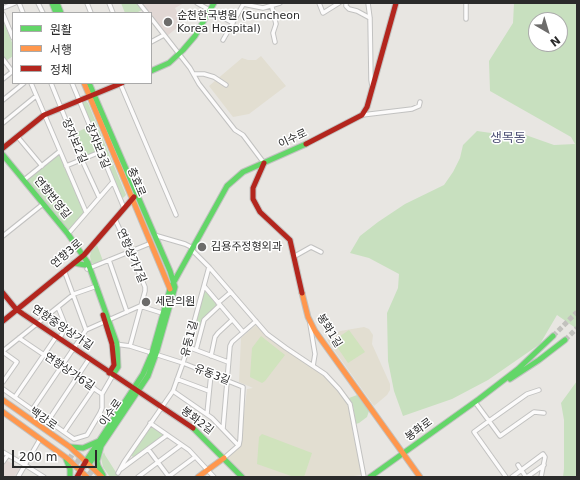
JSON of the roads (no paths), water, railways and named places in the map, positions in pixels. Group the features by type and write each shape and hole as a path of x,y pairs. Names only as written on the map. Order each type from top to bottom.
{"main road":[{"path":"152,71 169,63 180,54 195,36 214,3"},
{"path":"362,115 367,107 373,88 396,3"},
{"name":"충효로","path":"85,84 92,95"},
{"name":"충효로","path":"89,84 92,95 134,196 170,289"},
{"path":"3,148 44,115 119,84"},
{"name":"이수로","path":"154,353 162,312 170,289 227,186 245,171 340,127 362,115"},
{"name":"연향번영길","path":"3,155 84,255 114,344 118,367 111,374"},
{"name":"봉화1길","path":"264,163 252,192 253,199 262,215 290,240 295,256 308,317 316,331 420,477"},
{"path":"245,171 254,174 256,180"},
{"name":"충효로","path":"134,196 154,235 174,281"},
{"name":"연향3로","path":"3,320 84,255 134,196"},
{"path":"74,263 88,266 89,249"},
{"path":"170,271 175,274 179,273"},
{"name":"이수로","path":"77,477 83,474 101,442 136,390 154,353 175,287 174,281"},
{"name":"연향중앙상가길","path":"3,293 16,309 136,390"},
{"name":"봉화로","path":"370,477 522,366 553,336"},
{"name":"봉화로","path":"477,400 539,360 565,340"},
{"name":"봉화2길","path":"136,390 197,431 242,477"},
{"path":"3,400 72,450 102,477"},
{"name":"백강로","path":"3,403 72,450"},
{"path":"3,412 40,440 67,457 83,474"},
{"name":"백강로","path":"3,412 67,457"},
{"path":"67,457 72,450 101,442"},
{"path":"101,442 97,461 102,477"},
{"path":"67,457 70,465 70,477"},
{"path":"198,477 224,458"}],"street":[{"path":"3,8 15,3"},
{"path":"38,3 42,12"},
{"path":"138,3 145,12"},
{"path":"197,3 233,24"},
{"path":"223,40 244,4 263,8 271,4 280,3"},
{"path":"318,3 323,13 339,3"},
{"path":"346,3 346,6 349,9 357,11 370,18"},
{"path":"368,3 370,18 371,80 373,88"},
{"path":"466,3 466,19"},
{"path":"271,4 276,24 273,33 275,42"},
{"path":"3,14 12,36"},
{"path":"152,19 180,54 199,84 235,130 243,135 264,163"},
{"path":"152,41 164,35"},
{"path":"3,59 12,70"},
{"path":"3,79 12,72"},
{"path":"194,74 204,74 214,77 226,85"},
{"path":"3,100 23,84"},
{"path":"31,84 86,212"},
{"name":"장자보2길","path":"51,84 60,108 99,197"},
{"name":"장자보3길","path":"72,84 112,183 124,208"},
{"path":"121,84 176,215"},
{"path":"3,123 36,96"},
{"path":"362,115 412,109 418,106 420,102"},
{"path":"18,136 42,166"},
{"path":"24,180 60,151"},
{"path":"66,166 100,152"},
{"path":"68,234 112,183"},
{"path":"3,236 43,204"},
{"name":"연향상가7길","path":"115,219 145,287 130,346"},
{"path":"154,235 185,244 193,249 267,334 328,376 348,401 364,477"},
{"path":"88,266 130,252 151,243"},
{"path":"295,256 311,247 321,252"},
{"path":"108,260 127,312"},
{"name":"유동1길","path":"118,473 150,423 173,391 188,347 209,267"},
{"path":"64,270 86,330"},
{"path":"3,382 17,362 3,352 74,294 95,286"},
{"path":"204,286 243,332"},
{"path":"196,350 204,320 231,292"},
{"path":"32,410 86,330 140,306 162,312"},
{"path":"15,397 44,355 66,327 58,307"},
{"path":"308,317 315,354 313,366"},
{"path":"211,356 215,337 232,320"},
{"path":"223,429 230,346 232,342 256,321"},
{"name":"연향상가6길","path":"19,338 102,394 111,374"},
{"path":"114,344 130,346"},
{"name":"유동3길","path":"130,346 183,363 243,387 240,440 238,446"},
{"path":"188,347 228,362"},
{"path":"48,421 89,359"},
{"path":"207,414 211,374"},
{"path":"177,379 209,391"},
{"path":"64,432 94,388"},
{"path":"3,389 74,440 87,435 100,414 102,408 102,394"},
{"path":"506,477 474,432 527,394 539,390"},
{"path":"173,391 207,414 238,446 224,458"},
{"path":"477,400 500,436 534,412 544,413"},
{"path":"150,423 189,450 214,477"},
{"path":"121,477 118,473 121,469 167,435"},
{"path":"18,477 40,440"},
{"path":"138,477 181,445"},
{"path":"148,449 168,477 195,457"},
{"path":"3,452 44,477"},
{"path":"3,462 8,454"},
{"path":"512,477 543,454 545,457 542,477"},
{"path":"518,465 527,477 544,465"}],"tunnel":[{"path":"553,336 577,312"},
{"path":"565,340 577,328"},
{"path":"68,456 79,462 95,477"}],"place":[{"name":"순천한국병원 (Suncheon Korea Hospital)","path":"168,22"},
{"name":"김용주정형외과","path":"202,247"},
{"name":"세란의원","path":"146,302"}],"district":[{"name":"생목동","path":"508,139"}]}
